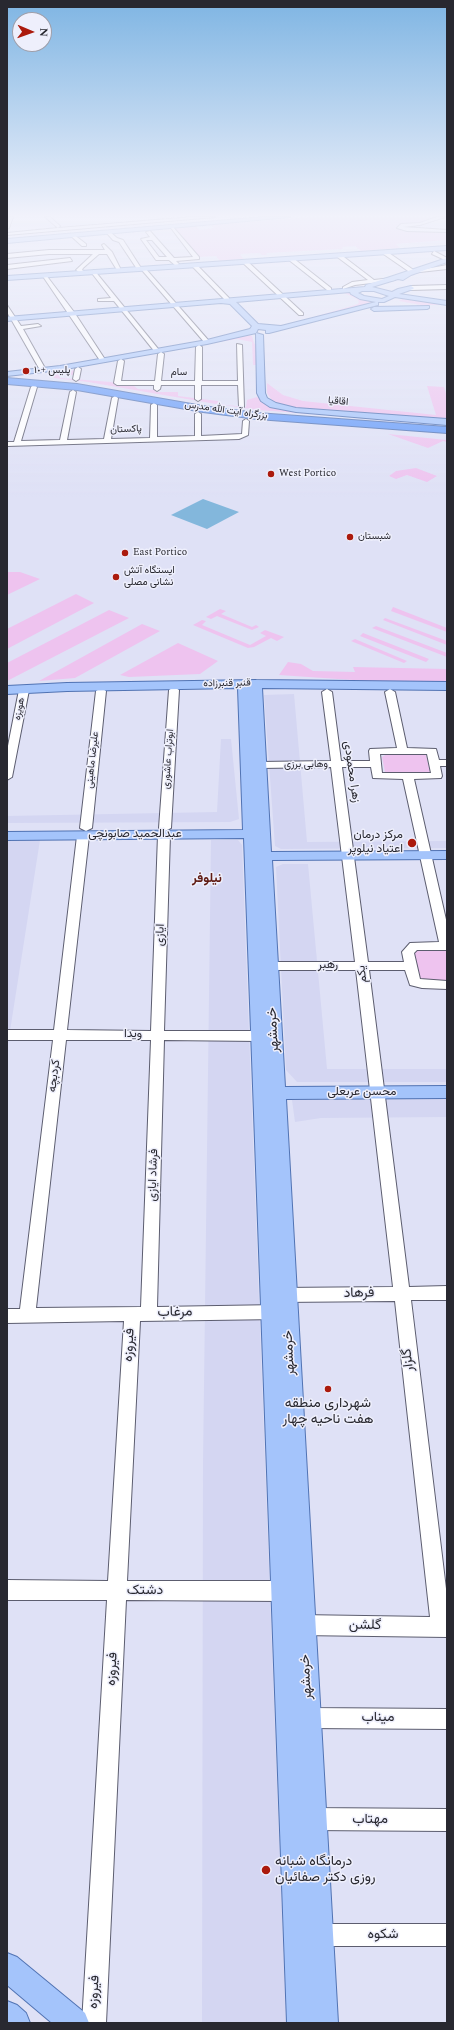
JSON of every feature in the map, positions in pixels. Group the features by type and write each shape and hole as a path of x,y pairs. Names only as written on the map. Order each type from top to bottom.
{"highway":[{"name":"بزرگراه آیت الله مدرس","path":"7,378 76,382 209,405 262,412 447,426"},
{"name":"بزرگراه آیت الله مدرس","path":"7,381 70,386 212,410 324,422 447,430"},
{"path":"246,421 255,419 447,435"},
{"path":"324,422 390,430"}],"main road":[{"path":"10,319 95,312"},
{"path":"237,312 256,331"},
{"path":"288,324 295,320 326,312"},
{"path":"159,353 207,342 243,341 256,331 345,312"},
{"name":"اقاقیا","path":"256,331 255,366 262,396 267,402 296,410 447,422"},
{"path":"7,374 78,368 235,340 243,341"},
{"path":"51,374 61,370 103,361 120,360"},
{"path":"67,687 161,680 265,678 307,679 409,686"},
{"name":"قنبر قنبرزاده","path":"7,695 67,687 447,686"},
{"name":"قنبر قنبرزاده","path":"7,690 24,692 174,690 250,687 327,692 447,692"},
{"name":"خرمشهر","path":"250,687 260,765 257,831"},
{"name":"خرمشهر","path":"250,687 258,856 259,1036 269,1093"},
{"name":"عبدالحمید صابونچی","path":"7,829 85,832 257,831"},
{"name":"عبدالحمید صابونچی","path":"7,836 85,832"},
{"path":"258,856 447,854"},
{"name":"خرمشهر","path":"258,856 270,966 269,1093 303,1819 320,1935 324,2023"},
{"name":"محسن عربعلی","path":"269,1093 447,1092"},
{"name":"خرمشهر","path":"279,1303 282,1591 293,1625 309,1718 303,1819 301,2023"},
{"path":"7,1967 75,2023"},
{"path":"7,2015 16,2023"}],"street":[{"path":"125,312 159,353 158,385"},
{"path":"181,312 207,342"},
{"path":"72,314 103,361"},
{"path":"10,319 19,328 43,370"},
{"path":"19,328 38,326"},
{"path":"242,406 241,384 243,341"},
{"path":"198,399 199,347"},
{"path":"120,360 117,383 158,385 241,384"},
{"path":"76,379 78,368"},
{"path":"17,444 34,387"},
{"path":"62,442 73,392"},
{"path":"107,441 115,398"},
{"path":"153,440 154,406"},
{"path":"198,414 198,438"},
{"name":"پاکستان","path":"7,444 239,437 245,435 246,421"},
{"name":"ابوتراب عاشوری","path":"165,832 174,690"},
{"name":"علیرضا ماهینی","path":"85,832 101,691"},
{"name":"هویزه","path":"7,777 24,692"},
{"name":"زهرا محمودی","path":"327,692 349,855"},
{"path":"390,692 403,751"},
{"path":"374,751 432,751 434,763 437,776 378,776 374,751"},
{"path":"434,763 447,763"},
{"name":"وهابی برزی","path":"260,765 376,764"},
{"path":"408,776 446,946 412,947 408,952 412,978 417,983 447,985"},
{"name":"کردبچه","path":"27,1316 85,832"},
{"name":"ایازی","path":"158,1035 165,832"},
{"name":"یکم","path":"349,855 378,1092"},
{"name":"رهبر","path":"270,966 410,966"},
{"name":"ویدا","path":"7,1035 259,1036"},
{"name":"فرشاد ایازی","path":"140,1314 158,1035"},
{"name":"گلزار","path":"378,1092 444,1627"},
{"name":"فرهاد","path":"279,1303 402,1294 447,1293"},
{"name":"مرغاب","path":"7,1316 140,1314 279,1303"},
{"name":"فیروزه","path":"94,2023 117,1591 140,1314"},
{"name":"دشتک","path":"7,1590 282,1591"},
{"name":"گلشن","path":"293,1625 444,1627"},
{"name":"میناب","path":"309,1718 447,1718"},
{"name":"مهتاب","path":"303,1819 447,1820"},
{"name":"شکوه","path":"320,1935 447,1935"}],"shaded area":[{"path":"332,312 338,312 300,321"},
{"path":"249,335 252,336 256,345 256,365 253,365 252,342 237,339 125,358"},
{"path":"75,370 75,375 60,375 60,378 111,382 134,386 138,389 155,390 156,392 178,392 178,396 218,401 219,403 226,405 246,407 247,400 257,397 270,406 286,410 447,424 258,410 210,403 88,382 54,378 54,376 58,373"},
{"path":"267,383 283,395 303,401 436,415 427,386 444,387 447,397 447,421 296,408 273,402 267,393"},
{"path":"388,434 447,440 447,442 443,441 428,448"},
{"path":"416,468 437,476 427,482 407,475 396,479 389,476 396,471"},
{"path":"7,572 20,572 40,579 7,595"},
{"path":"76,594 94,603 7,649 7,629"},
{"path":"393,607 447,628 447,632 391,611"},
{"path":"220,609 226,611 221,614 252,627 256,625 259,627 252,630 217,616 211,619 206,617"},
{"path":"109,610 129,618 7,681 7,663"},
{"path":"385,618 447,641 447,645 383,620"},
{"path":"202,620 206,621 202,625 250,645 266,636 260,633 265,630 284,637 277,641 271,638 254,647 248,648 193,625"},
{"path":"142,624 160,631 75,678 39,681"},
{"path":"376,626 447,653 447,657 372,628"},
{"path":"363,633 429,659 426,662 360,636"},
{"path":"355,639 407,661 404,663 351,641"},
{"path":"178,643 218,661 200,674 129,677 120,675"},
{"path":"288,662 301,664 313,671 355,672 353,667 447,669 447,682 397,683 279,675"},
{"path":"294,694 307,842 447,841 447,848 281,849 275,846 264,695"},
{"path":"221,739 231,739 239,819 230,822 7,823 7,816 217,812"},
{"path":"387,754 426,755 430,772 386,774 382,757"},
{"path":"40,840 7,1050 7,841"},
{"path":"211,840 238,840 242,845 286,2023 202,2023 203,1463"},
{"path":"283,864 308,864 327,1069 447,1069 447,1082 297,1082 286,1070 276,867"},
{"path":"447,949 447,981 419,980 413,952 416,950"},
{"path":"447,1098 447,1117 321,1118 295,1122 292,1100"}],"water":[{"path":"203,499 239,512 207,529 171,515"}],"place":[{"name":"پلیس +۱٠","path":"26,371"},
{"name":"West Portico","path":"271,474"},
{"name":"شبستان","path":"350,537"},
{"name":"East Portico","path":"125,553"},
{"name":"ایستگاه آتش نشانی مصلی","path":"116,577"},
{"name":"مرکز درمان اعتیاد نیلوپر","path":"412,843"},
{"name":"شهرداری منطقه هفت ناحیه چهار","path":"328,1389"},
{"name":"درمانگاه شبانه روزی دکتر صفائیان","path":"266,1870"}],"district":[{"name":"نیلوفر","path":"207,879"}]}
